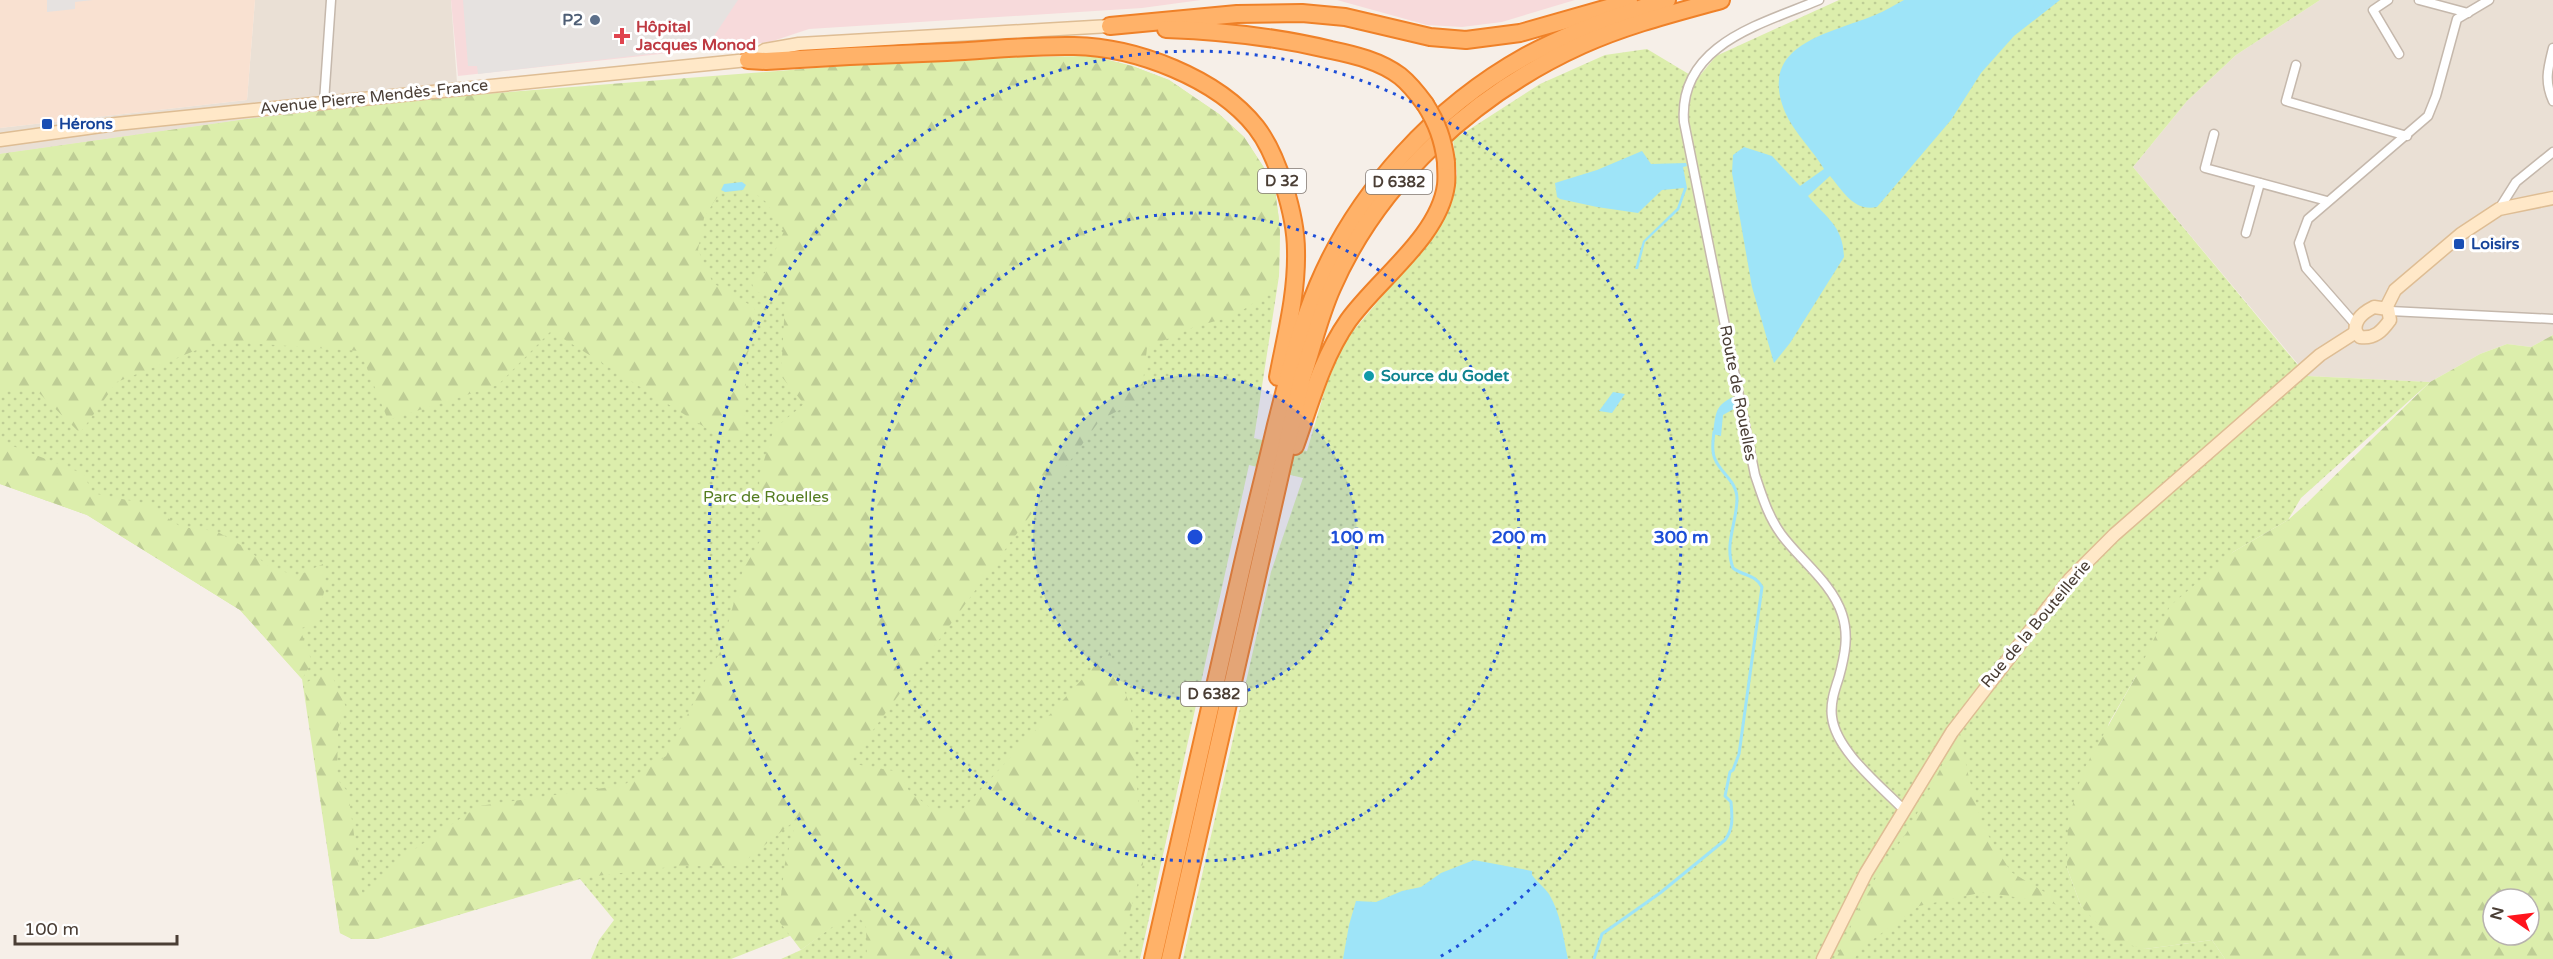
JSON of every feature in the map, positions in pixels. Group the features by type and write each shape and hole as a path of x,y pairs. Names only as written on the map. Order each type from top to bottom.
{"highway":[{"path":"1110,26 1237,14 1302,13 1345,18 1430,37 1486,39 1520,33 1635,0"},
{"name":"D 6382","path":"1154,959 1253,520 1291,364 1318,285 1357,214 1388,173 1441,117 1472,91 1526,57 1578,31 1667,0"},
{"name":"D 6382","path":"1170,959 1302,378 1332,288 1370,221 1399,183 1454,128 1480,105 1537,67 1583,44 1720,0"},
{"name":"D 32","path":"1110,26 1249,34 1289,40 1358,56 1399,75 1414,89 1436,121 1442,138 1446,162 1446,186 1439,206 1428,228 1349,320 1331,350 1267,530"},
{"name":"D 32","path":"748,60 1076,46 1131,55 1171,68 1199,79 1229,102 1256,128 1279,171 1291,210 1296,249 1294,292 1253,520"}],"street":[{"path":"324,102 331,0"},
{"name":"Route de Rouelles","path":"1819,0 1732,37 1707,56 1693,74 1689,85 1683,104 1684,122 1755,476 1765,506 1780,533 1835,598 1842,614 1846,646 1833,699 1832,716 1836,735 1851,756 1904,810"},
{"path":"2388,0 2373,10 2399,54"},
{"path":"2419,0 2468,13"},
{"path":"2489,0 2457,19 2436,96 2428,116 2308,219 2299,243 2306,268 2356,328 2360,337 2366,338 2379,334 2390,320 2388,309 2395,291 2460,234 2499,209 2553,198"},
{"name":"D 32","path":"748,60 765,50 809,43 1110,26"},
{"path":"2553,48 2546,73 2547,88 2553,101"},
{"name":"Avenue Pierre Mendès-France","path":"0,140 116,124 748,60"},
{"path":"2296,65 2286,101 2407,136"},
{"path":"2214,134 2205,168 2327,201"},
{"path":"2499,209 2516,182 2553,152"},
{"path":"2246,233 2260,183"},
{"path":"2356,328 2361,315 2374,307 2553,320"},
{"name":"Rue de la Bouteillerie","path":"1823,959 1866,873 1972,703 2070,579 2114,535 2320,355 2356,328"}],"shaded area":[{"path":"0,0 255,0 247,100 0,128"},
{"path":"47,0 93,0 75,2 75,9 47,12"},
{"path":"255,0 451,0 458,96 248,119 0,154 0,128 247,100"},
{"name":"Hôpital Jacques Monod","path":"451,0 1201,0 1142,8 809,29 770,42 458,76"},
{"name":"P2","path":"463,0 738,0 707,46 700,48 478,74 477,66 468,66"},
{"path":"1337,0 1575,0 1502,22 1462,27 1427,25"},
{"path":"2320,0 2553,0 2553,335 2531,347 2507,344 2480,354 2430,382 2308,376 2133,167 2187,101 2236,55"}],"green space":[{"name":"Parc de Rouelles","path":"1839,0 2320,0 2236,55 2187,101 2133,167 2307,376 2430,382 2301,498 2288,520 2233,552 2136,676 2109,723 2067,868 2081,906 2145,949 2212,940 2225,959 1183,959 1271,572 1303,478 1249,465 1140,959 781,959 801,950 851,912 731,959 591,959 599,940 614,920 580,879 377,939 352,939 340,933 302,679 240,610 87,515 0,484 0,154 248,119 458,96 1092,56 1132,66 1169,80 1219,114 1244,137 1274,183 1280,227 1279,276 1254,438 1307,451 1326,386 1344,342 1421,250 1445,213 1457,174 1453,140 1540,84 1605,55 1647,49 1697,79 1716,56"},
{"path":"1092,56 1132,66 1169,80 1219,114 1244,137 1274,183 1280,227 1279,276 1266,295 1232,317 1196,326 1147,348 1141,399 1100,420 849,763 900,772 909,791 933,810 963,809 1109,650 1131,708 1143,864 1117,959 867,959 866,926 854,911 801,950 778,920 785,863 797,819 739,866 678,866 580,878 377,939 352,939 340,933 304,684 329,669 346,707 338,729 337,779 348,792 363,898 412,851 479,806 624,785 666,756 720,652 743,570 761,539 759,476 774,429 804,404 781,376 785,302 755,291 750,279 765,273 784,231 766,202 736,178 715,200 704,218 698,250 713,283 755,308 747,357 744,429 734,440 714,433 551,331 498,385 388,420 360,351 219,341 117,382 80,433 36,390 0,390 0,154 248,119 458,96 942,58"},
{"path":"2553,335 2553,959 2225,959 2212,940 2145,949 2114,941 2081,906 2067,868 2068,820 2083,771 2136,676 2170,606 2233,552 2288,520 2430,382 2480,354 2507,344 2531,347"},
{"path":"0,441 84,474 92,493 147,504 181,527 216,531 244,547 270,567 297,576 323,564 325,588 317,621 300,629 312,662 302,679 240,610 87,515 0,484"},
{"path":"1959,733 1983,827 2011,872 2068,906 1984,892 1919,906 1864,946 1854,959 1836,959 1867,891 1909,829"}],"water":[{"path":"1904,0 2060,0 2014,36 1981,73 1951,120 1877,207 1869,208 1855,203 1830,176 1808,196 1837,229 1844,257 1790,343 1774,363 1752,287 1732,173 1733,155 1744,147 1772,156 1800,186 1824,169 1793,127 1785,112 1779,89 1781,71 1789,56 1802,45 1879,13"},
{"path":"1642,151 1651,164 1686,163 1687,166 1683,167 1687,188 1679,210 1645,242 1638,269 1635,269 1643,241 1677,208 1684,188 1662,190 1638,213 1560,199 1557,197 1555,183 1597,170"},
{"path":"742,182 746,185 743,190 725,192 721,190 724,184"},
{"path":"1613,392 1625,394 1612,413 1599,411"},
{"path":"1738,395 1739,406 1723,415 1721,436 1713,434 1718,409"},
{"path":"1474,860 1532,871 1532,875 1549,894 1556,910 1568,959 1343,959 1356,901 1376,902 1402,891 1421,887 1441,873"}],"waterway":[{"path":"1594,959 1602,934 1660,893 1725,840 1731,826 1731,802 1725,796 1730,772 1739,754 1762,587 1752,577 1733,568 1730,550 1737,499 1732,482 1714,456 1714,432"}],"place":[{"name":"P2","path":"595,20"},
{"name":"Hôpital Jacques Monod","path":"622,36"},
{"name":"Hérons","path":"47,124"},
{"name":"Loisirs","path":"2459,244"},
{"name":"Source du Godet","path":"1369,376"}]}
